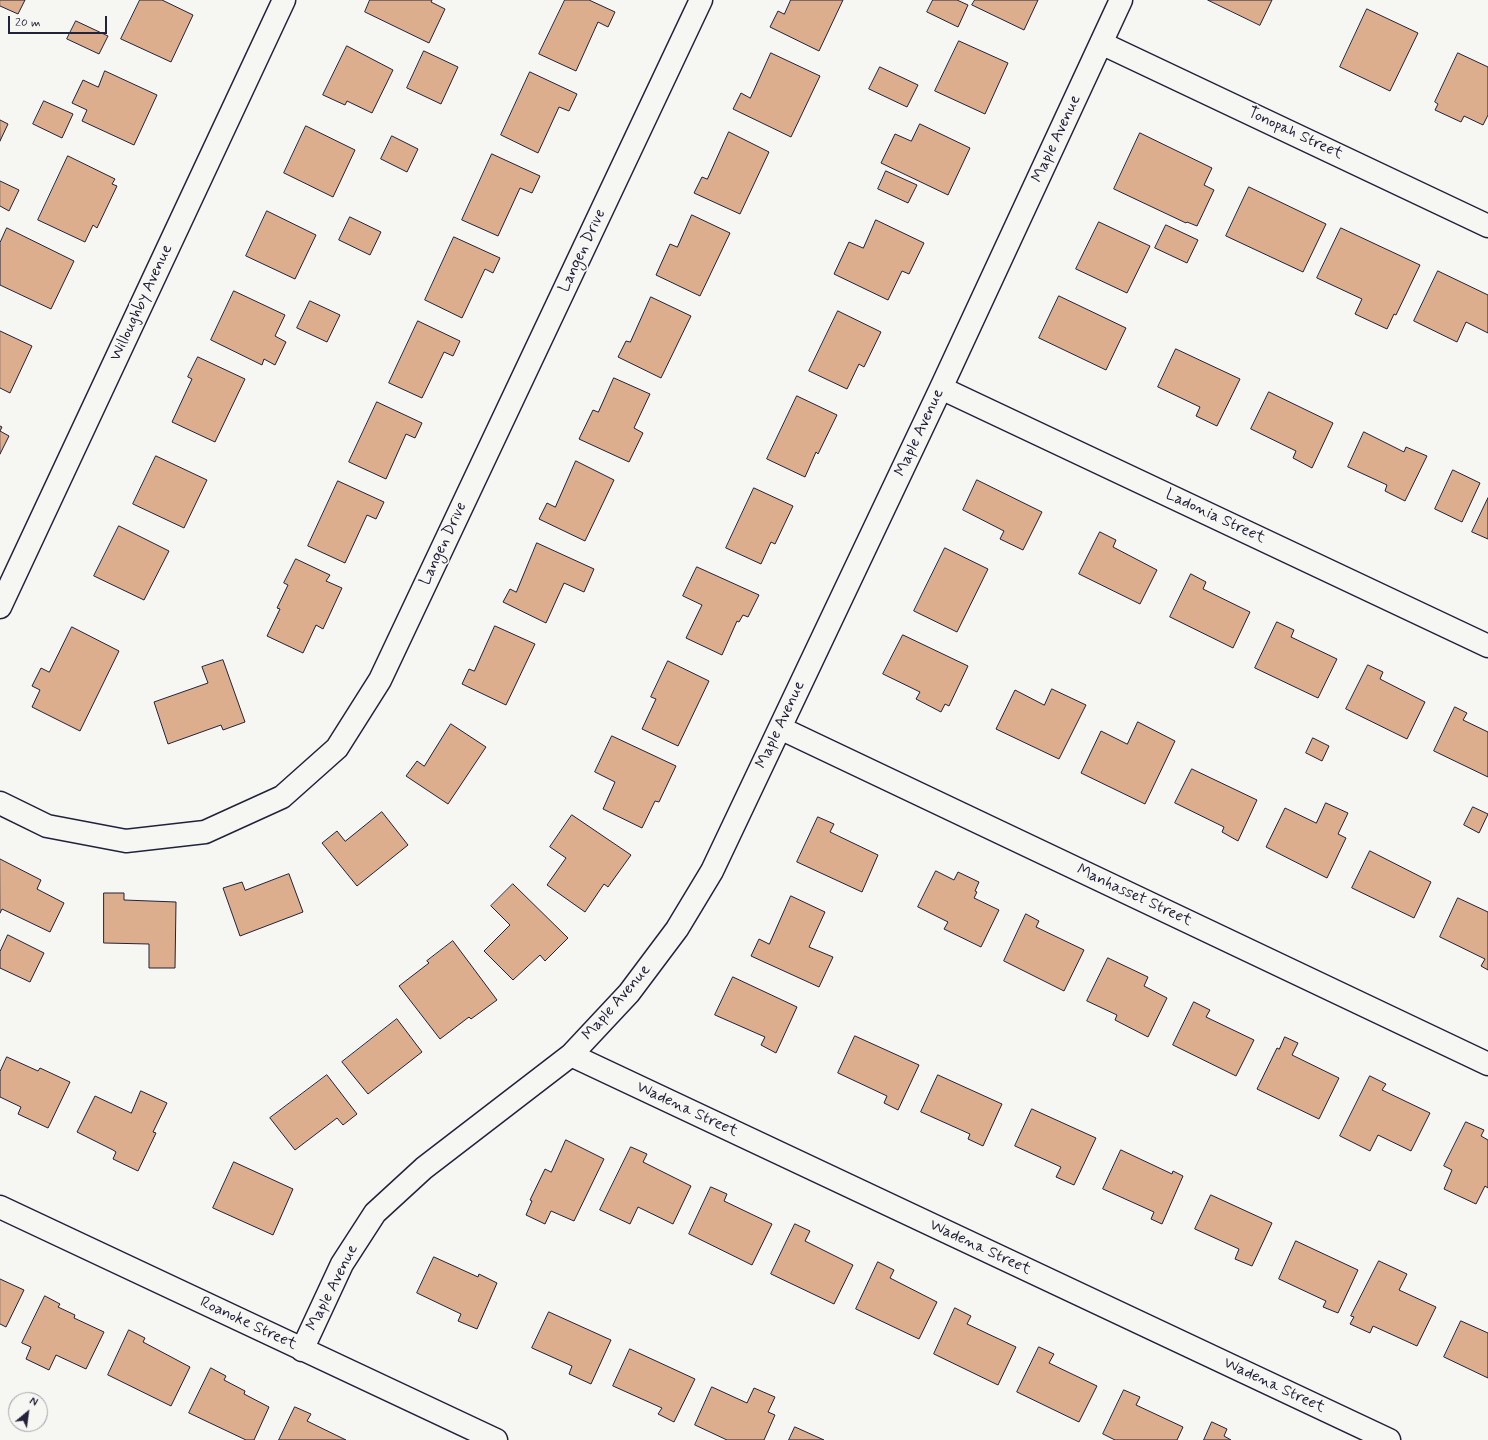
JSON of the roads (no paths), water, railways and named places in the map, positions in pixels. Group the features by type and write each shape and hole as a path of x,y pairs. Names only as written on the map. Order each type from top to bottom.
{"street":[{"name":"Willoughby Avenue","path":"0,607 284,0"},
{"name":"Langen Drive","path":"0,803 47,826 126,842 205,832 282,797 337,748 380,680 701,0"},
{"name":"Maple Avenue","path":"302,1350 342,1264 375,1213 424,1168 571,1055 629,993 677,929 712,871 941,388 1121,0"},
{"name":"Tonopah Street","path":"1101,43 1488,226"},
{"name":"Ladonia Street","path":"941,388 1488,646"},
{"name":"Manhasset Street","path":"780,728 1488,1064"},
{"name":"Wadena Street","path":"571,1055 1389,1440"},
{"name":"Roanoke Street","path":"0,1207 496,1440"}]}
